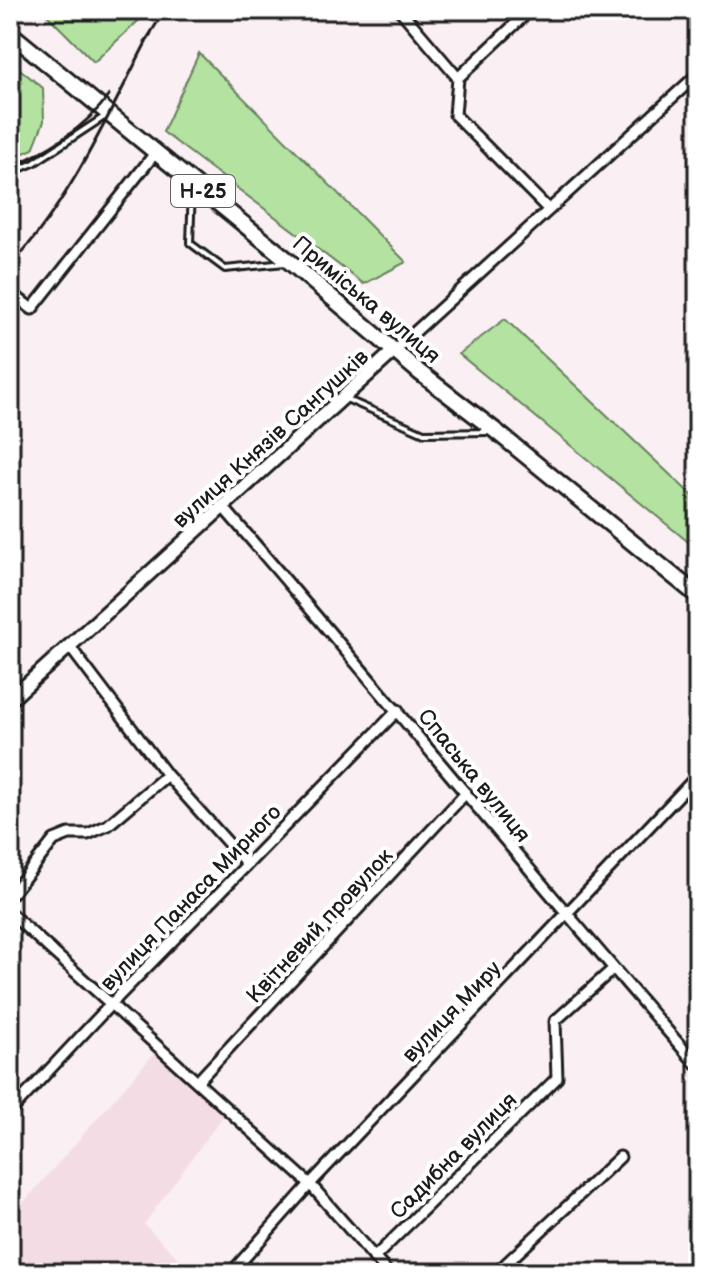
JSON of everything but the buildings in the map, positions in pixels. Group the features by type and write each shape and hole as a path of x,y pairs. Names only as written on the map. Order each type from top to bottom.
{"main road":[{"name":"Приміська вулиця","path":"10,33 394,351 698,596"},
{"name":"вулиця Князів Сангушків","path":"10,700 394,351"}],"street":[{"path":"400,10 458,78"},
{"path":"530,10 458,78 454,96 455,115 549,210"},
{"name":"вулиця Князів Сангушків","path":"394,351 696,79"},
{"path":"10,292 32,309 156,152"},
{"name":"Спаська вулиця","path":"223,507 698,1066"},
{"path":"70,647 167,775 247,864"},
{"name":"вулиця Панаса Мирного","path":"10,1112 398,710"},
{"path":"10,896 54,840 69,834 88,834 108,825 167,775"},
{"name":"вулиця Миру","path":"231,1273 310,1184 698,775"},
{"name":"Квітневий провулок","path":"198,1081 466,793"},
{"path":"10,913 310,1184 388,1273"},
{"name":"Садибна вулиця","path":"374,1258 557,1078 555,1021 613,969"},
{"path":"496,1273 620,1157"}],"lane":[{"path":"10,173 59,148 108,114"},
{"path":"192,181 190,243 225,269 290,262"},
{"path":"344,398 424,433 497,432"}],"shaded area":[{"path":"160,1047 228,1109 144,1224 193,1273 10,1273 10,1218"}],"green space":[{"path":"42,10 150,10 94,62"},
{"path":"199,53 406,262 364,284 163,132"},
{"path":"10,61 43,88 44,121 33,149 10,159"},
{"path":"505,319 698,501 698,550 459,354"}],"railway":[{"path":"145,42 165,10"},
{"path":"10,266 71,184 151,33"},
{"path":"10,167 64,138 89,118 109,95"}]}
